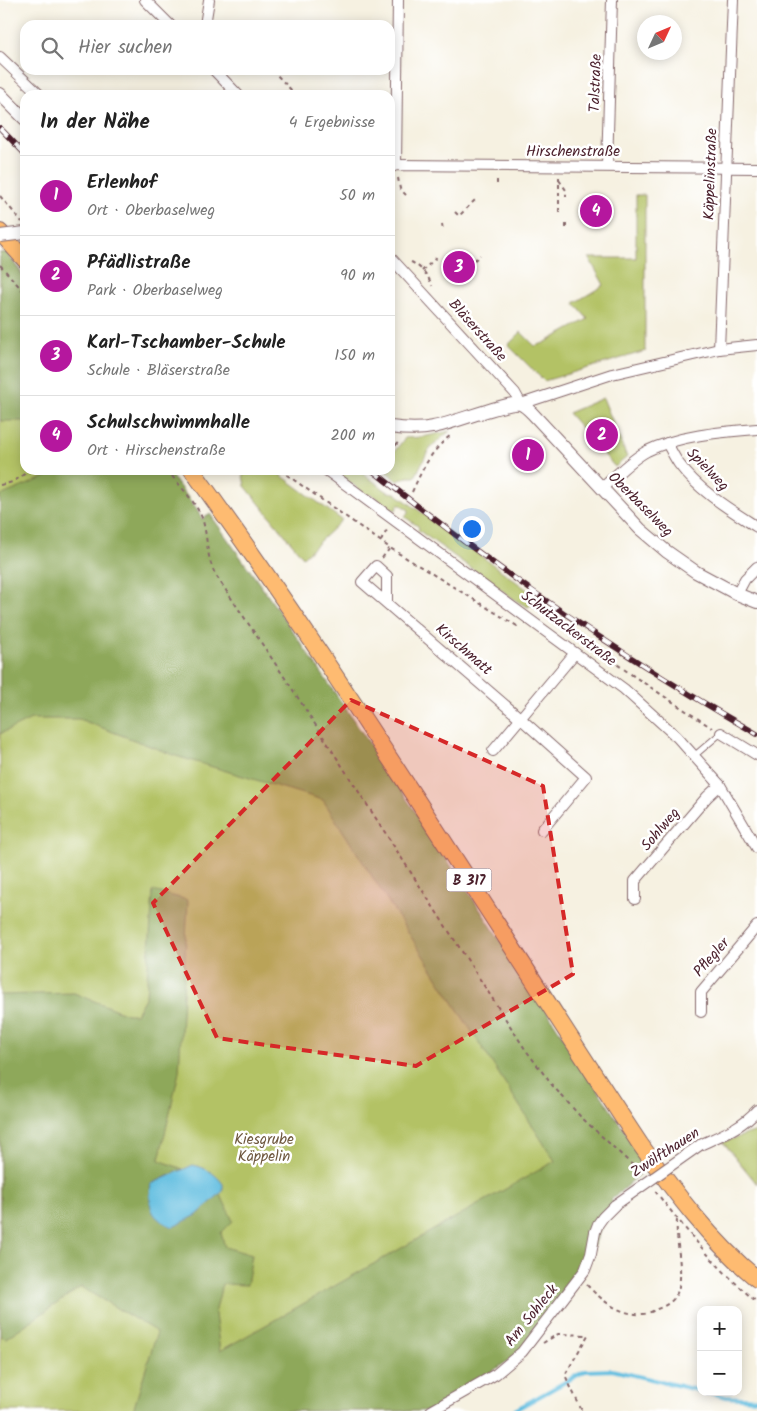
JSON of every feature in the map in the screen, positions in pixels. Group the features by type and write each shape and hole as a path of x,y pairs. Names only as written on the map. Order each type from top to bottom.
{"main road":[{"path":"0,234 20,255"},
{"name":"B 317","path":"196,475 278,590 353,701 640,1144 690,1211 717,1241 757,1279"}],"street":[{"path":"145,0 165,20"},
{"path":"206,20 209,0"},
{"path":"395,100 398,0"},
{"name":"Talstraße","path":"607,166 612,0"},
{"name":"Käppelinstraße","path":"719,349 732,0"},
{"path":"0,57 35,90"},
{"path":"219,75 233,90"},
{"path":"0,94 20,114"},
{"name":"Hirschenstraße","path":"395,167 607,166 757,168"},
{"path":"0,234 20,233"},
{"name":"Bläserstraße","path":"395,262 515,393 521,404"},
{"path":"395,428 431,428 510,404 521,404 612,374 719,349 757,345"},
{"name":"Oberbaselweg","path":"521,404 532,413 640,529 666,551 696,572 737,594 757,602"},
{"name":"Spielweg","path":"602,488 632,461 667,443 757,429"},
{"name":"Spielweg","path":"667,443 679,464 700,487 724,506 757,527"},
{"name":"Schutzackerstraße","path":"333,475 624,688 677,737 720,785 757,848"},
{"path":"737,594 745,579 757,567"},
{"name":"Kirschmatt","path":"387,603 586,777 542,830"},
{"path":"493,751 575,653"},
{"path":"721,733 757,755"},
{"name":"Sohlweg","path":"635,899 635,881 707,797 720,785"},
{"name":"Pflegler","path":"701,1012 701,992 757,926"},
{"name":"Zwölfthauen","path":"615,1205 700,1145 734,1130 757,1110"},
{"name":"Am Sohleck","path":"431,1411 496,1374 522,1352 580,1276 591,1254 598,1224 615,1205"}],"lane":[{"path":"694,756 721,733"}],"path":[{"path":"277,75 291,90"},
{"path":"559,166 559,212"},
{"path":"398,178 400,189 406,195"},
{"path":"559,180 566,190 566,197"},
{"path":"0,196 20,220"},
{"path":"455,212 459,216 477,198"},
{"path":"442,224 443,231"},
{"path":"566,224 566,232"},
{"path":"468,266 480,255"},
{"path":"422,271 438,256"},
{"path":"0,265 20,287"},
{"path":"412,492 424,466 437,446 460,428 460,420"},
{"path":"0,485 13,482 23,475"},
{"path":"171,475 202,519 209,561 215,574 296,695 525,1049 552,1085 580,1116 646,1179"},
{"path":"287,475 380,541 517,626 535,606 635,677 721,733"},
{"path":"380,541 387,530"},
{"path":"651,1186 677,1220 727,1275 757,1302"},
{"path":"580,1276 598,1297 628,1313 643,1314 671,1302 678,1292 680,1273 676,1231 677,1220"},
{"path":"558,1334 588,1335 565,1375 582,1411"}],"highlighted area":[{"path":"351,700 543,786 573,974 416,1066 217,1038 153,903"}],"green space":[{"path":"636,195 645,195 646,351 544,381 508,345 521,332 535,346 588,319 574,303 604,285 589,258 636,258"},
{"name":"Kiesgrube Käppelin","path":"6,252 20,270 20,475 164,475 142,516 578,1137 420,1411 0,1411 0,253"},
{"path":"6,252 20,272 20,421 0,421 0,253"},
{"path":"603,398 627,457 615,467 568,413"},
{"path":"450,431 433,445 415,477 407,477 398,481 390,475 395,475 395,451 405,438 422,437"},
{"path":"171,475 202,519 210,514 378,756 648,1167 611,1200 615,1205 607,1212 591,1254 522,1352 431,1411 133,1411 157,1332 81,1287 6,1338 0,1336 0,995 74,993 127,1014 136,1014 146,996 153,891 188,900 179,1072 159,1160 183,1169 151,1184 197,1215 220,1193 233,1221 221,1233 225,1247 252,1255 247,1285 222,1284 215,1314 220,1351 555,1161 323,800 176,756 79,719 31,719 0,734 0,496 48,476"},
{"path":"243,475 281,475 342,520 303,557 245,486"},
{"path":"341,475 365,475 388,492 395,493 540,599 528,607 518,602 418,530 419,527 405,517 409,510 401,505 398,505 396,510 391,509 371,494 368,496"},
{"path":"757,1131 757,1184 723,1142"}],"water":[{"path":"193,1165 206,1169 217,1177 223,1184 223,1191 197,1215 173,1227 165,1224 152,1211 150,1199 151,1184"}],"waterway":[{"path":"513,1411 585,1371 612,1370 697,1390"},
{"path":"722,1396 757,1399"}],"railway":[{"path":"0,128 20,149"},
{"path":"378,475 417,506 559,610 657,674 757,734"}],"place":[{"name":"Schulschwimmhalle","path":"596,211"},
{"name":"Karl-Tschamber-Schule","path":"459,267"},
{"name":"Pfädlistraße","path":"602,435"},
{"name":"Erlenhof","path":"528,455"}]}
